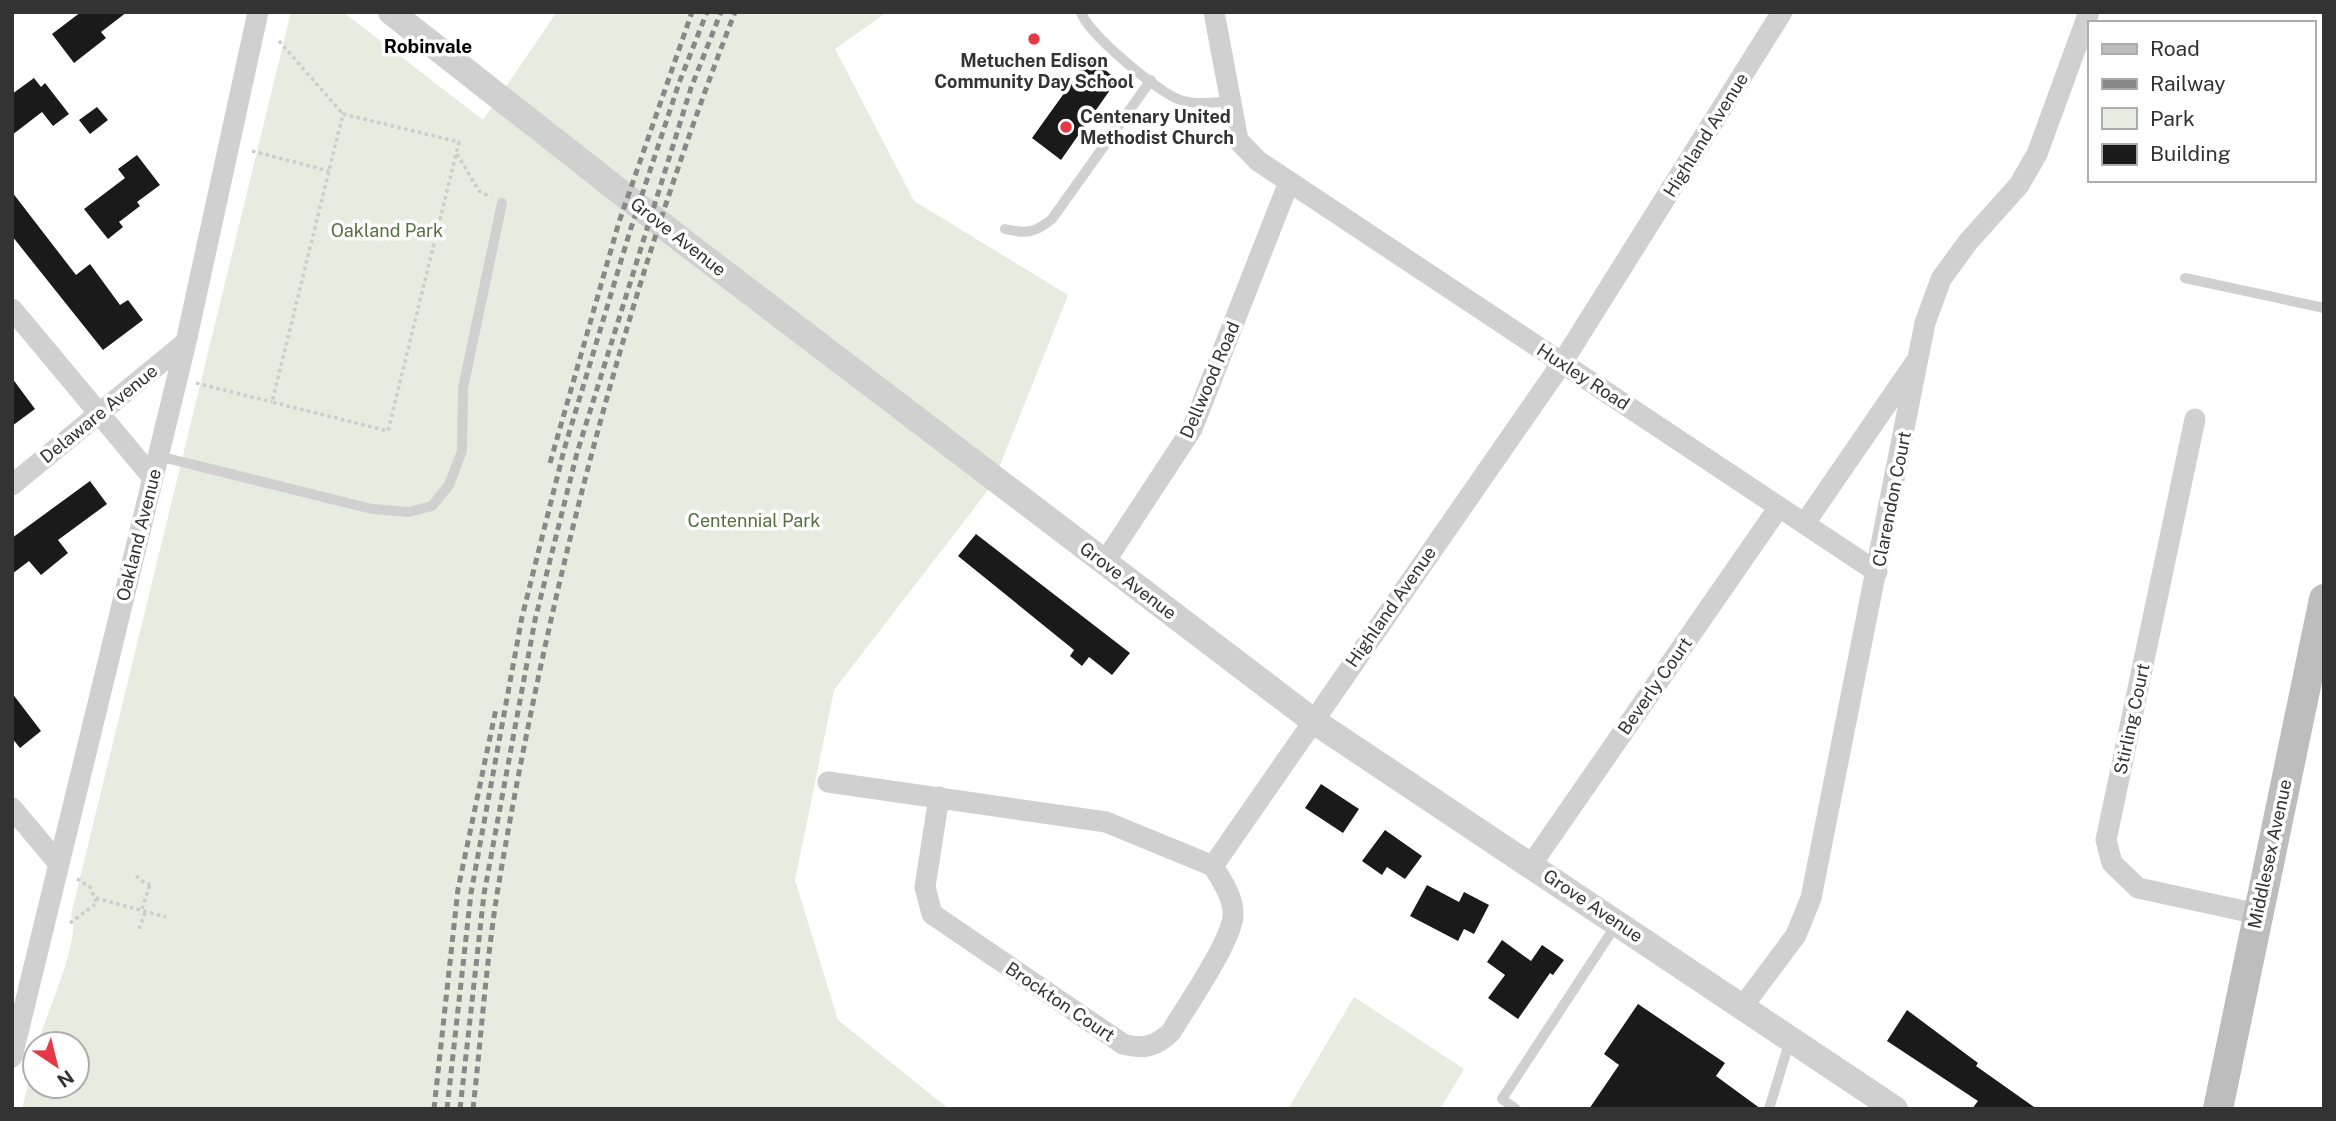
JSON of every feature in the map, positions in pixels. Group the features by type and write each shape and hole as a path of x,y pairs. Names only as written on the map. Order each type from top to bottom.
{"main road":[{"name":"Middlesex Avenue","path":"2218,1109 2324,599"}],"street":[{"name":"Oakland Avenue","path":"12,1055 186,342 258,12"},
{"name":"Grove Avenue","path":"391,12 684,242 1312,720 1895,1109"},
{"name":"Huxley Road","path":"1214,12 1238,140 1258,161 1877,572"},
{"name":"Highland Avenue","path":"1213,866 1562,363 1782,12"},
{"name":"Clarendon Court","path":"1743,1006 1796,935 1811,898 1925,324 1941,279 1968,242 1998,212 2019,185 2037,154 2089,12"},
{"name":"Dellwood Road","path":"1104,563 1192,429 1289,182"},
{"path":"12,309 153,478"},
{"name":"Delaware Avenue","path":"12,485 186,342"},
{"path":"1805,523 1920,356"},
{"name":"Stirling Court","path":"2195,419 2106,840 2107,854 2119,873 2138,888 2258,914"},
{"name":"Beverly Court","path":"1531,864 1779,507"},
{"path":"828,782 1106,822 1213,866"},
{"name":"Brockton Court","path":"939,797 925,887 932,914 1123,1044 1134,1047 1160,1043 1171,1032 1226,936 1233,916 1229,895 1213,866"},
{"path":"12,808 59,864"}],"lane":[{"path":"1081,12 1093,34 1175,99 1199,104 1232,100"},
{"path":"1005,229 1024,233 1038,231 1052,219 1152,80"},
{"path":"158,456 372,509 409,512 432,506 449,485 461,451 463,388 502,203"},
{"path":"2185,278 2324,308"},
{"path":"1516,1109 1502,1099 1618,922"},
{"path":"1769,1109 1790,1037"}],"path":[{"path":"177,378 388,431 459,142 343,114 279,41"},
{"path":"272,402 343,114"},
{"path":"252,151 329,171"},
{"path":"457,153 479,191 502,203"},
{"path":"136,876 151,884 139,929"},
{"path":"70,923 96,906 96,898 87,883 76,878"},
{"path":"96,898 166,917"}],"green space":[{"path":"291,12 343,12 483,120 557,12 887,12 835,49 914,201 1068,295 992,485 834,690 795,880 838,1020 949,1109 22,1109 24,1100 91,1100 91,1030 43,1030 67,959 73,926 71,915"},
{"path":"1354,997 1464,1069 1440,1109 1288,1109"}],"building":[{"path":"81,12 127,12 101,32 106,38 74,63 52,34"},
{"path":"1090,57 1117,80 1061,160 1032,138"},
{"path":"34,78 41,87 45,83 69,114 53,126 42,112 12,135 12,94"},
{"path":"97,107 108,120 90,134 79,120"},
{"path":"137,155 160,185 137,202 140,206 119,222 123,227 108,239 84,209 125,178 118,169"},
{"path":"12,192 76,275 90,264 120,305 128,300 143,320 103,350 12,236"},
{"path":"12,378 35,409 12,426"},
{"path":"90,481 107,504 58,540 68,553 41,575 29,561 12,574 12,538"},
{"path":"976,534 1130,653 1112,675 1089,657 1082,666 1070,656 1074,650 958,556"},
{"path":"12,693 41,731 20,748 12,738"},
{"path":"1321,784 1359,809 1343,833 1305,808"},
{"path":"1385,830 1422,856 1405,879 1387,867 1382,875 1362,861"},
{"path":"1427,885 1459,902 1464,892 1489,905 1474,934 1464,929 1458,941 1410,916"},
{"path":"1502,940 1531,961 1542,945 1564,960 1553,975 1550,973 1518,1019 1488,998 1505,975 1487,962"},
{"path":"1638,1004 1725,1063 1716,1076 1761,1109 1589,1109 1619,1065 1604,1054"},
{"path":"1907,1010 1978,1063 1976,1066 2037,1109 1972,1109 1978,1101 1887,1041"}],"railway":[{"path":"550,463 619,222 692,12"},
{"path":"447,1109 471,893 522,617 564,450 630,231 679,83 707,12"},
{"path":"460,1109 484,894 535,620 577,453 691,88 721,12"},
{"path":"473,1109 497,894 517,781 565,558 624,337 695,119 735,12"},
{"path":"434,1109 458,889 496,709"}],"place":[{"name":"Metuchen Edison Community Day School","path":"1034,39"},
{"name":"Centenary United Methodist Church","path":"1066,127"}],"district":[{"name":"Robinvale","path":"428,46"}],"park label":[{"name":"Oakland Park","path":"387,231"},
{"name":"Centennial Park","path":"754,521"}]}
